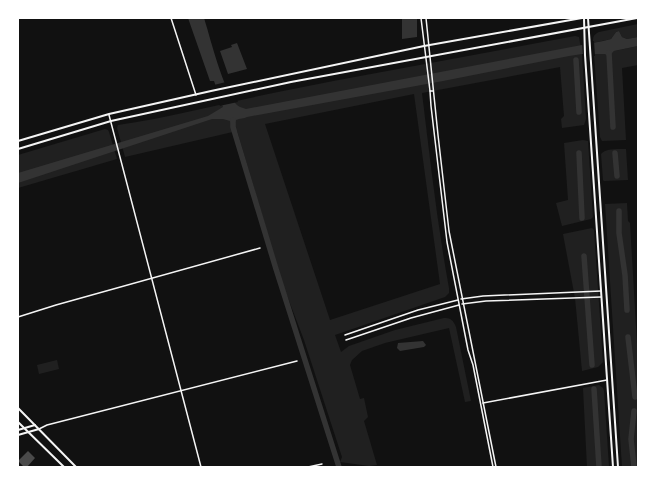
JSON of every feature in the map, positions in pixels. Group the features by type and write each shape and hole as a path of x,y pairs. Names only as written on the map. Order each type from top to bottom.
{"main road":[{"path":"18,140 109,114 211,91 424,46 583,18 613,467"},
{"path":"588,18 618,467"},
{"path":"18,149 111,121 291,82 637,18"},
{"path":"18,408 76,467"},
{"path":"18,422 64,467"},
{"path":"18,430 35,425"},
{"path":"18,435 39,430"}],"street":[{"path":"171,18 196,95"},
{"path":"421,18 447,242 495,467"},
{"path":"426,18 430,66 450,231 495,467"},
{"path":"109,114 201,467"},
{"path":"18,317 260,248"},
{"path":"345,335 405,314 462,299 490,296 601,291"},
{"path":"346,340 411,318 463,304 486,301 601,297"},
{"path":"39,430 47,425 297,361"},
{"path":"483,403 607,380"},
{"path":"308,467 322,464"}],"shaded area":[{"path":"188,18 204,18 229,92 234,102 240,107 246,109 603,41 611,39 616,32 619,31 622,37 627,39 638,37 638,46 614,51 611,54 611,60 605,54 582,54 569,56 247,117 236,120 233,127 230,121 223,119 212,119 18,183 18,173 208,116 223,107 214,81 210,81"},
{"path":"402,18 417,18 417,37 402,39"},
{"path":"638,24 638,37 627,39 622,37 619,31 616,32 611,39 593,43 594,36 599,32"},
{"path":"575,36 579,37 582,54 586,119 584,125 562,128 561,119 564,116 560,67 422,93 449,293 445,297 335,335 341,352 349,346 395,330 444,318 450,319 456,327 471,401 465,402 449,328 385,343 362,351 352,360 350,365 360,399 364,398 368,417 364,421 377,465 369,466 340,462 342,457 304,340 283,285 237,131 125,157 117,128 118,125 178,114 258,96","holes":["414,94 440,284 330,320 265,124"]},
{"path":"237,43 247,69 228,74 220,51 232,47 231,45"},
{"path":"638,46 638,65 622,68 626,140 602,141 600,137 594,54 605,54 611,60 610,54 614,51"},
{"path":"105,129 109,132 117,159 18,188 18,155"},
{"path":"583,140 588,141 593,217 591,219 562,226 556,203 568,200 564,143"},
{"path":"626,149 628,180 604,181 601,154 609,150"},
{"path":"627,203 628,221 630,223 638,361 638,467 622,467 605,204"},
{"path":"592,228 594,230 603,362 598,367 582,371 575,298 563,234"},
{"path":"423,341 426,345 424,347 400,351 397,348 398,343"},
{"path":"57,360 59,369 39,374 37,365"},
{"path":"599,385 604,391 609,467 587,467 583,388"}],"pier":[{"path":"594,41 595,56 583,56 582,43"},
{"path":"226,82 238,102 220,106 214,85"}],"building":[{"path":"28,451 35,458 27,467 24,467 18,461"}],"waterway":[{"path":"609,53 613,127"},
{"path":"576,60 579,112"},
{"path":"233,120 233,127 276,269 339,467"},
{"path":"579,153 582,218"},
{"path":"615,153 617,176"},
{"path":"619,211 619,233 625,275 627,310"},
{"path":"584,256 592,365"},
{"path":"628,337 635,397"},
{"path":"594,389 599,467"},
{"path":"634,411 631,439 634,467"}]}
